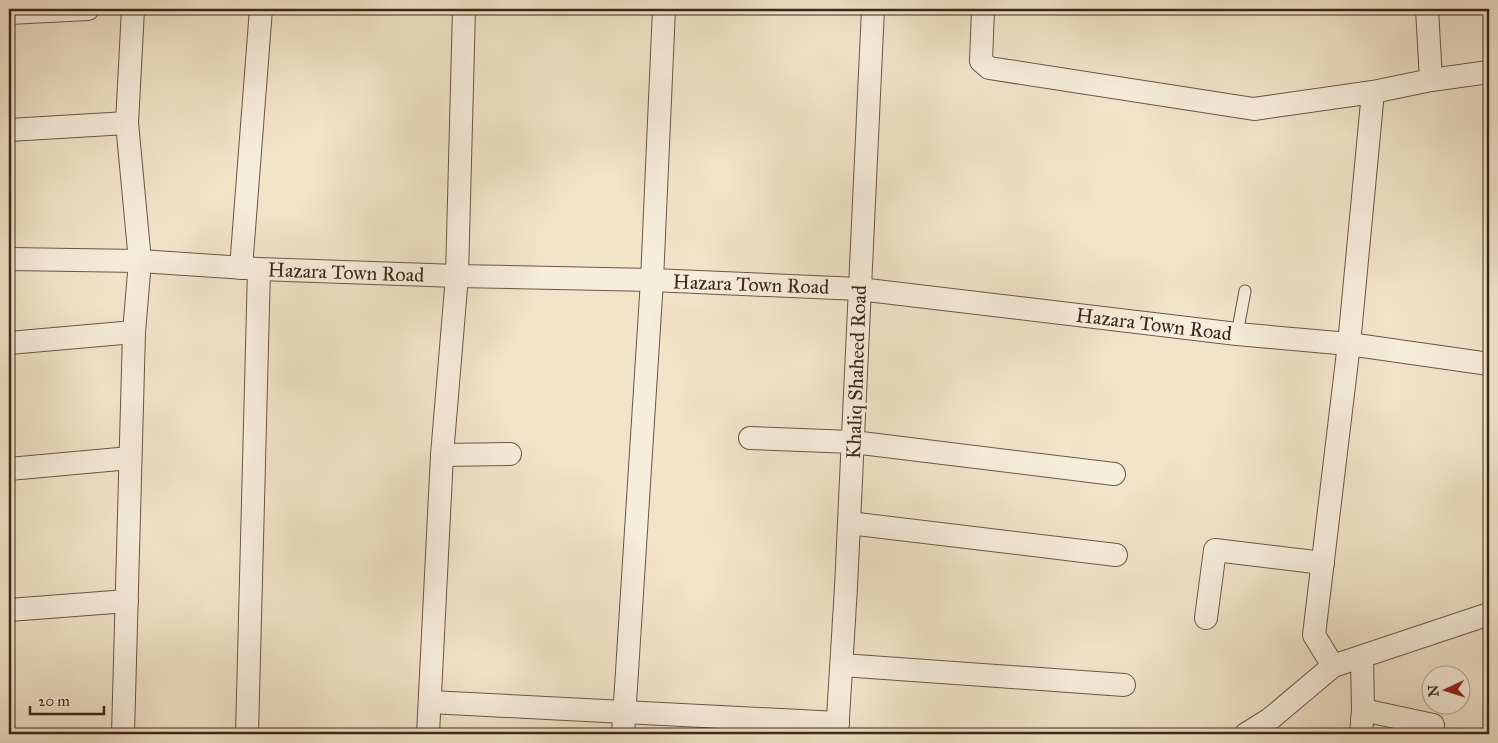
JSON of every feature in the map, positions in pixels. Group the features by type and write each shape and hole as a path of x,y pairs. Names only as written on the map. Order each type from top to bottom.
{"street":[{"path":"9,13 88,9"},
{"path":"123,734 134,332 140,261 127,123 133,9"},
{"path":"247,734 250,269 261,9"},
{"path":"428,734 442,455 457,276 464,9"},
{"path":"623,734 652,280 664,9"},
{"name":"Khaliq Shaheed Road","path":"838,729 873,9"},
{"path":"983,9 981,61 989,68 1254,109 1373,92 1430,80 1489,72"},
{"path":"1427,9 1430,80"},
{"path":"1333,666 1314,636 1350,344 1373,92"},
{"path":"9,130 127,123"},
{"name":"Hazara Town Road","path":"9,259 140,261 250,269 652,280 860,289 1236,334 1350,344 1489,364"},
{"path":"9,343 134,332"},
{"path":"750,438 853,442 1114,474"},
{"path":"442,455 510,454"},
{"path":"9,468 130,458"},
{"path":"849,523 1116,555"},
{"path":"1206,618 1215,550 1323,563"},
{"path":"9,610 126,601"},
{"path":"1246,734 1270,719 1333,666 1489,614"},
{"path":"1361,734 1363,710 1362,657"},
{"path":"842,665 1124,685"},
{"path":"430,702 624,712 838,729"},
{"path":"1363,710 1434,725 1431,734"}],"lane":[{"path":"1236,334 1245,291"}]}
